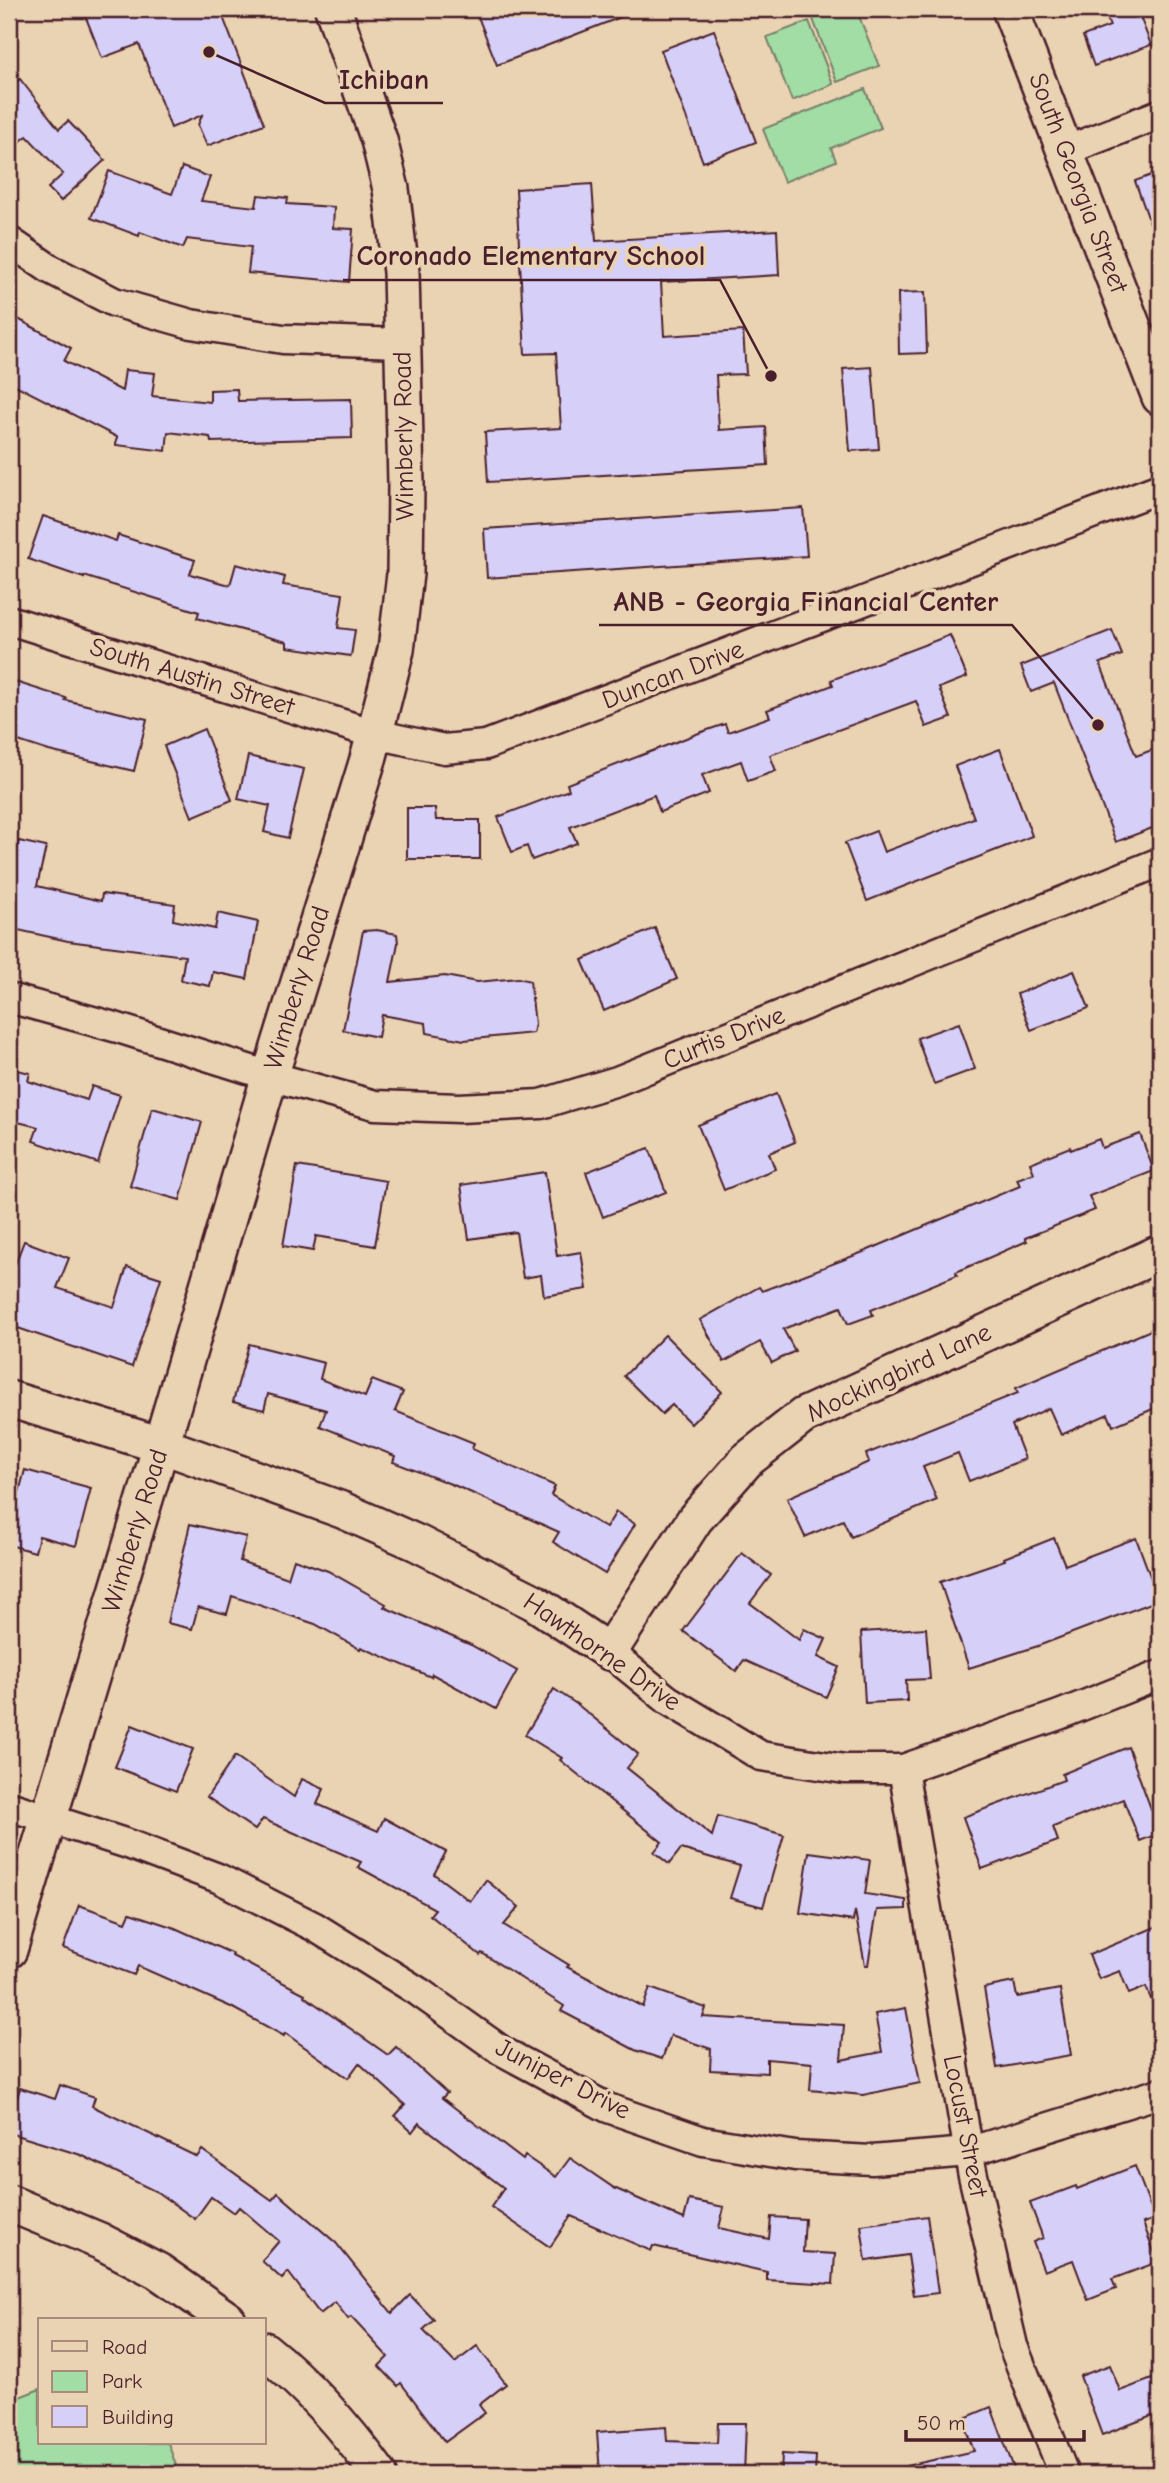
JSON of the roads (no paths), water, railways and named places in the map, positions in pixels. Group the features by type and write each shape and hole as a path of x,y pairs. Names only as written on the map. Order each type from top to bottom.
{"main road":[{"name":"Wimberly Road","path":"9,1950 375,734 396,650 405,574 401,272 391,189 371,113 333,9"},
{"name":"South Georgia Street","path":"1010,9 1160,397"},
{"name":"Mockingbird Lane","path":"609,1652 695,1519 747,1460 803,1416 1160,1253"},
{"name":"Hawthorne Drive","path":"9,1399 161,1445 342,1510 417,1543 534,1602 609,1652"},
{"path":"9,2203 100,2241 158,2271 225,2318"},
{"path":"266,2352 298,2378 356,2442 379,2474"}],"street":[{"path":"1065,151 1160,114"},
{"path":"9,241 50,269 114,302 191,324 283,339 402,343"},
{"name":"Duncan Drive","path":"375,734 444,749 486,745 1160,488"},
{"name":"South Austin Street","path":"9,620 375,734"},
{"name":"Curtis Drive","path":"9,998 375,1105 458,1108 541,1104 617,1081 1160,862"},
{"name":"Hawthorne Drive","path":"609,1652 668,1700 761,1756 845,1769 903,1769 1059,1715 1160,1675"},
{"name":"Locust Street","path":"903,1769 968,2152 1013,2346 1065,2474"},
{"name":"Juniper Drive","path":"9,1807 128,1844 218,1878 302,1921 419,1992 502,2051 608,2108 703,2141 794,2157 872,2160 968,2152 1160,2093"}],"place":[{"name":"Ichiban","path":"209,52"},
{"name":"Coronado Elementary School","path":"771,376"},
{"name":"ANB - Georgia Financial Center","path":"1098,725"}]}
